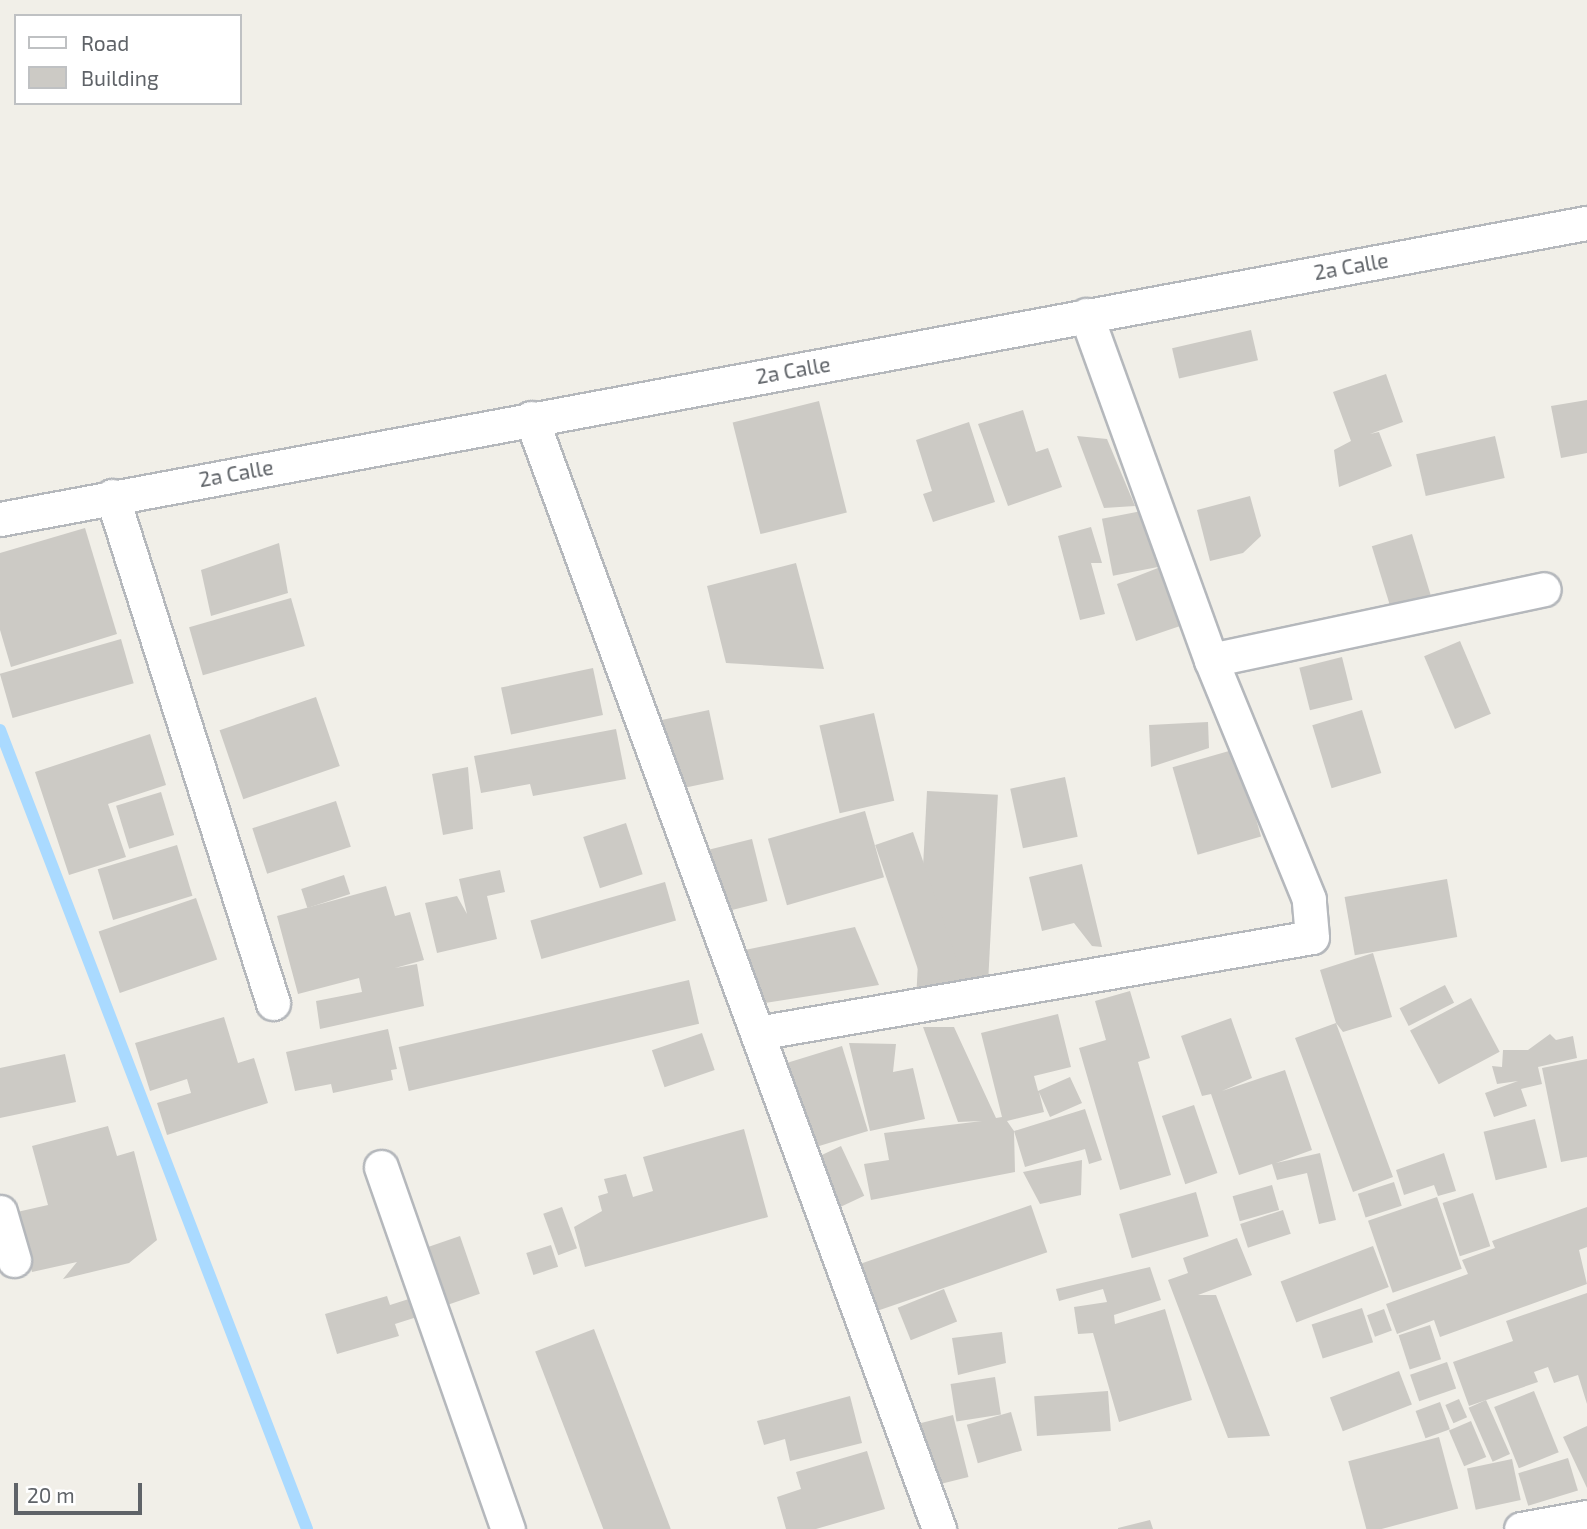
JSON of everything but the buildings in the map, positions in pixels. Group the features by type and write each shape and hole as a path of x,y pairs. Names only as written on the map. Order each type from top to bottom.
{"street":[{"name":"2a Calle","path":"0,519 1587,223"},
{"path":"757,1033 1312,937 1310,899 1211,660 1086,315"},
{"path":"531,418 939,1529"},
{"path":"112,496 273,1003"},
{"path":"1211,660 1544,589"},
{"path":"382,1167 508,1529"},
{"path":"0,1212 14,1260"},
{"path":"1521,1529 1587,1517"}],"waterway":[{"path":"0,730 307,1529"}]}
